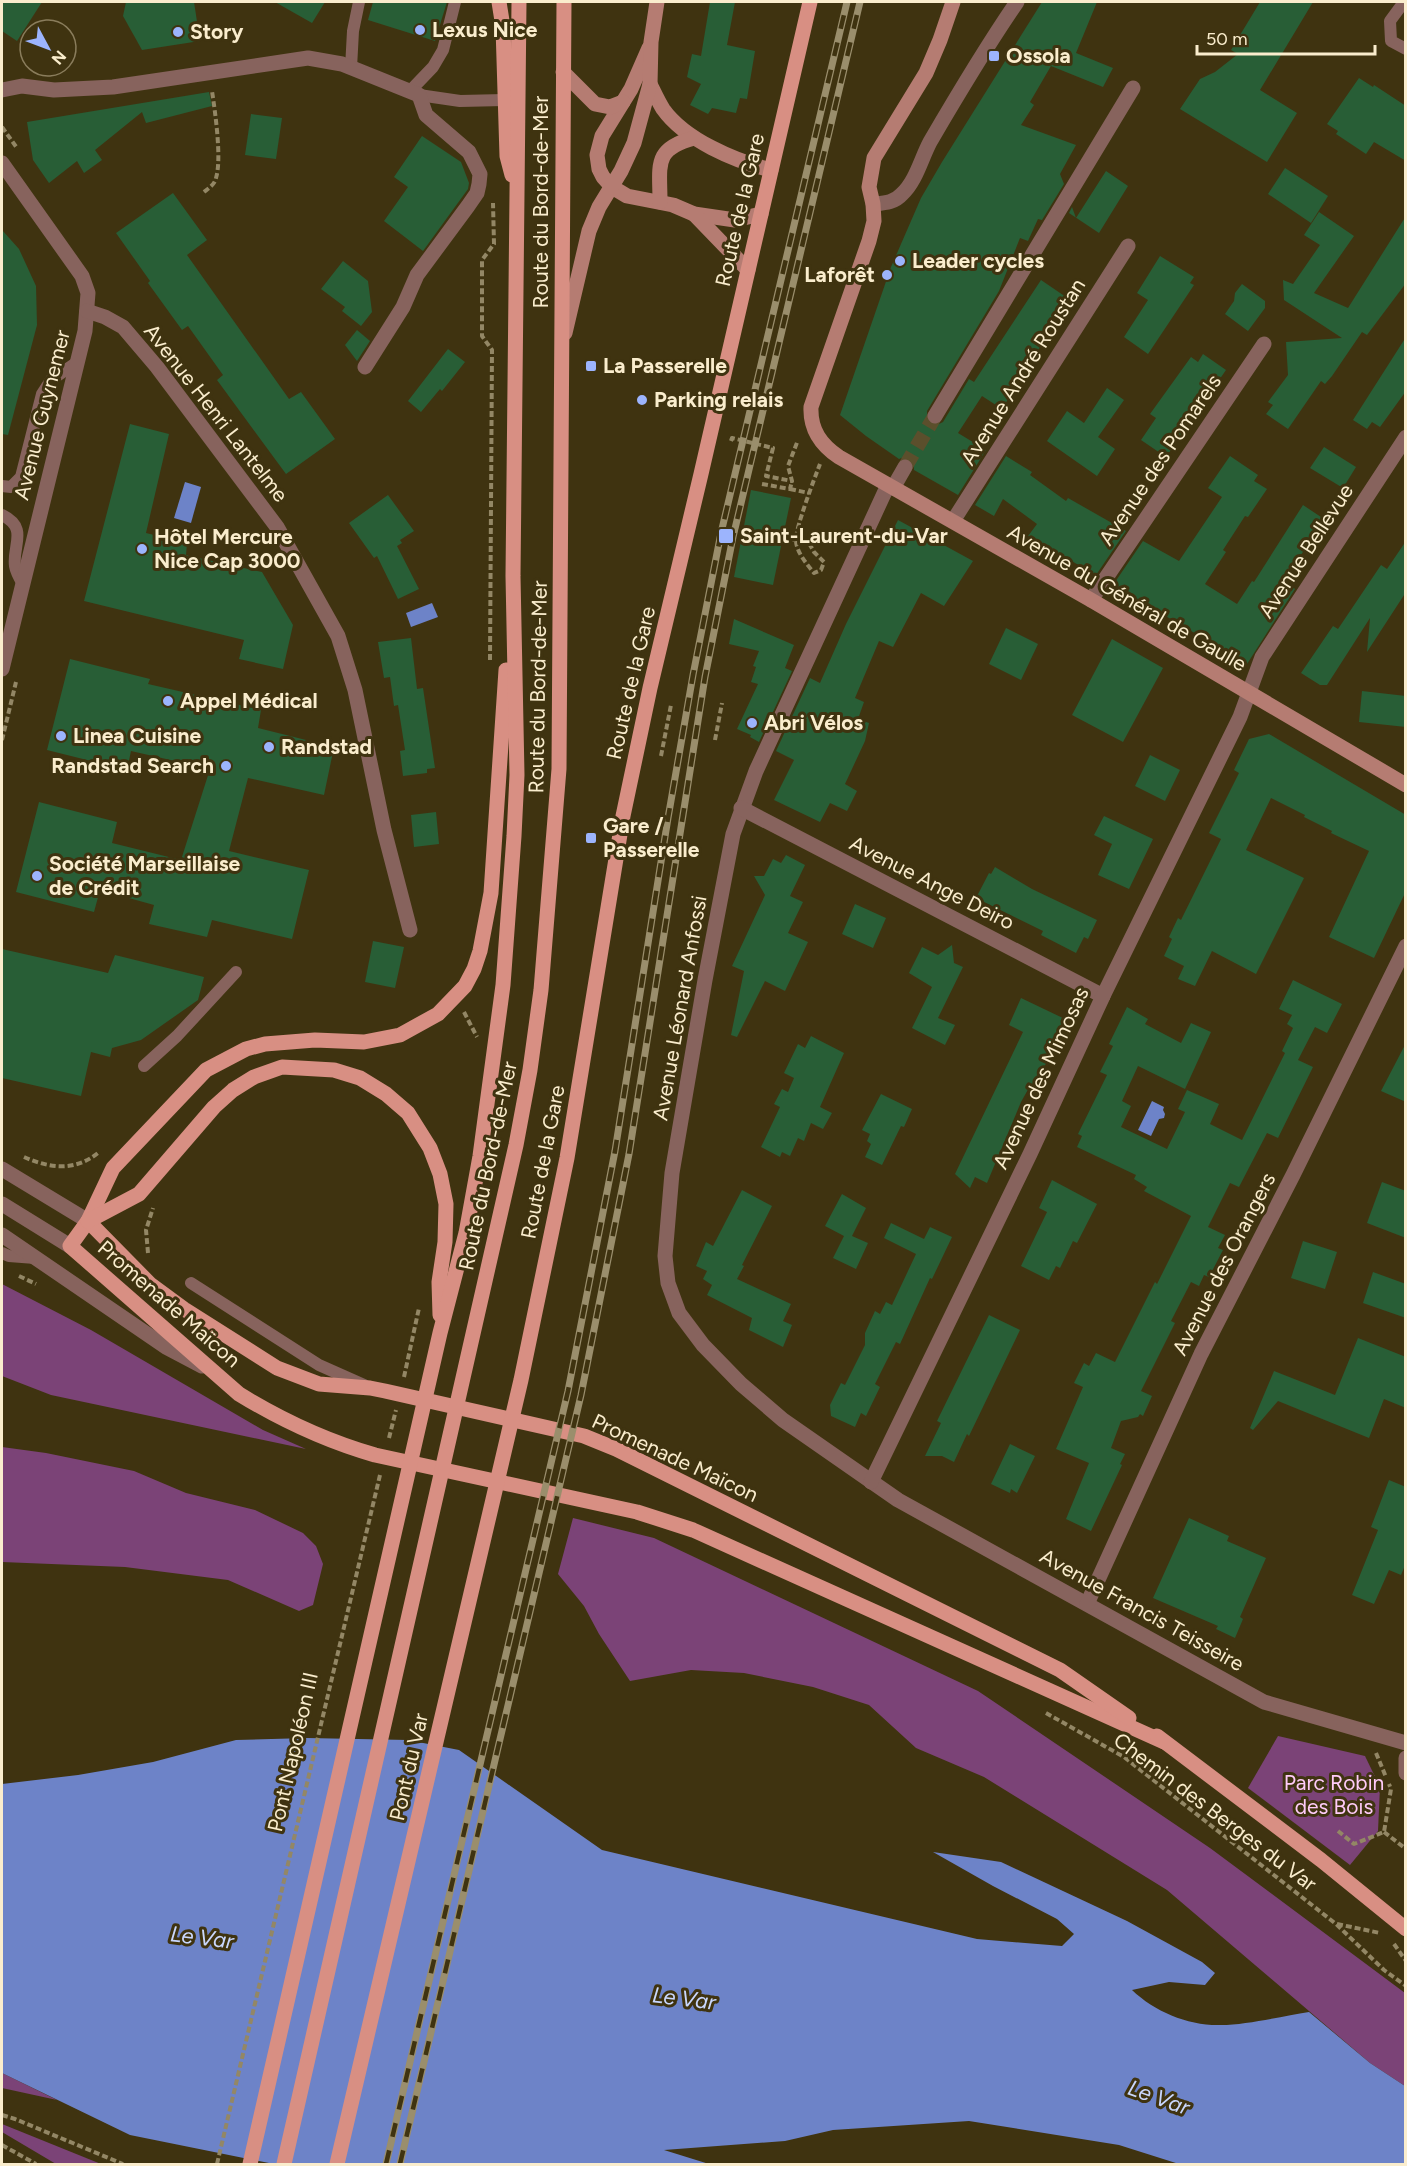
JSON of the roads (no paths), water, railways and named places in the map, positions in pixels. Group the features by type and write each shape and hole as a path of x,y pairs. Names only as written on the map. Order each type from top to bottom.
{"main road":[{"path":"499,2 503,27 507,156 518,199"},
{"name":"Route du Bord-de-Mer","path":"250,2164 440,1333 466,1233 478,1167 503,985 517,775 513,576 519,2"},
{"name":"Route du Bord-de-Mer","path":"284,2164 516,1145 530,1070 541,990 559,769 564,2"},
{"path":"561,346 589,231 599,207 612,187 634,143 650,84 651,42 657,2"},
{"name":"Route de la Gare","path":"522,1380 567,1158 622,816 810,2"},
{"path":"873,204 869,188 874,158 926,72 940,40 952,2"},
{"path":"651,42 623,102 608,123 598,147 599,170 612,187 627,196 660,202 694,214 735,220 761,214"},
{"path":"563,72 595,104 610,107 623,102"},
{"path":"650,84 669,116 694,138 750,165 771,170"},
{"path":"660,202 662,158 666,151 678,142 694,138"},
{"name":"Avenue du Général de Gaulle","path":"873,204 874,221 869,241 811,407 814,430 827,448 1406,785"},
{"path":"694,214 748,270"},
{"path":"88,1221 113,1168 190,1084 206,1070 246,1049 265,1044 315,1040 364,1041 400,1035 438,1014 465,986 480,951 491,893 513,576"},
{"path":"88,1221 139,1194 214,1107 233,1090 254,1077 282,1067 300,1067 334,1070 360,1078 386,1094 408,1113 426,1139 440,1174 447,1204 438,1282 440,1333"},
{"name":"Promenade Maïcon","path":"1164,1742 693,1530 637,1512 398,1460 342,1445 309,1433 239,1394 70,1246 88,1221 141,1277 184,1309 278,1368 319,1384 370,1388 584,1436 616,1449 1060,1670 1164,1742 1321,1860 1401,1926"},
{"name":"Pont du Var","path":"337,2164 522,1380"}],"street":[{"path":"873,204 892,202 901,196 910,185 924,153 976,63 1017,2"},
{"path":"2,90 22,86 54,90 112,87 308,58 351,68 414,93 426,115 469,152 480,174 479,184 468,206 417,275 403,307 365,367"},
{"path":"935,416 1133,88"},
{"path":"2,163 82,276 88,293 87,310"},
{"name":"Avenue André Roustan","path":"953,521 1128,246"},
{"name":"Avenue Guynemer","path":"2,669 85,331 87,310"},
{"name":"Avenue Henri Lantelme","path":"87,310 123,327 157,367 277,527 338,636 355,690 384,830 410,930"},
{"name":"Avenue des Pomarels","path":"1090,600 1264,344"},
{"name":"Avenue Bellevue","path":"1248,692 1262,657 1406,437"},
{"name":"Avenue Léonard Anfossi","path":"871,1482 783,1420 703,1345 679,1313 668,1282 665,1256 672,1173 707,969 741,808 760,762 891,486 905,467"},
{"name":"Avenue des Mimosas","path":"871,1482 1030,1154 1103,996 1240,717 1248,692"},
{"name":"Avenue Ange Deiro","path":"741,808 1103,996"},
{"name":"Avenue des Orangers","path":"1087,1604 1202,1354 1406,946"},
{"path":"2,1168 88,1221"},
{"path":"2,1204 70,1246"},
{"path":"2,1235 166,1347 213,1372"},
{"name":"Avenue Francis Teisseire","path":"871,1482 898,1500 1264,1702 1406,1743"},
{"path":"1406,1758 1406,1773"}],"lane":[{"path":"351,68 353,32 359,2"},
{"path":"455,2 443,50 414,93 460,101 504,100"},
{"path":"1404,2 1390,21 1391,41 1406,49"},
{"path":"2,486 11,487 21,477 42,394 51,380 76,363"},
{"path":"2,515 9,519 16,529 18,539 15,568 23,584"},
{"path":"144,1066 177,1036 236,972"},
{"path":"2,1252 9,1256 35,1258"},
{"path":"191,1283 319,1365 370,1388"}],"water":[{"path":"185,482 201,487 191,523 174,518"},
{"path":"432,603 438,617 411,627 406,613"},
{"path":"1152,1101 1164,1107 1165,1114 1164,1118 1159,1119 1151,1136 1138,1130"},
{"name":"Le Var","path":"307,1738 408,1740 459,1750 602,1850 977,1939 1062,1946 1074,1934 1057,1919 933,1852 1001,1862 1127,1921 1202,1962 1215,1973 1205,1985 1169,1982 1132,1990 1162,2011 1185,2020 1209,2025 1231,2025 1309,2012 1370,2063 1405,2086 1405,2164 1179,2164 1119,2145 969,2121 833,2130 785,2141 664,2150 709,2164 274,2164 130,2135 2,2073 2,1784 78,1775 153,1762 236,1740"}],"tunnel":[{"path":"905,467 935,416"}],"railway":[{"path":"386,2164 568,1391 615,1151 668,818 721,533 847,2"},
{"path":"400,2164 581,1395 629,1154 705,677 733,537 860,2"}],"place":[{"name":"Lexus Nice","path":"420,30"},
{"name":"Story","path":"178,32"},
{"name":"Ossola","path":"994,56"},
{"name":"Leader cycles","path":"900,261"},
{"name":"Laforêt","path":"887,275"},
{"name":"La Passerelle","path":"591,366"},
{"name":"Parking relais","path":"642,400"},
{"name":"Saint-Laurent-du-Var","path":"726,536"},
{"name":"Hôtel Mercure Nice Cap 3000","path":"142,549"},
{"name":"Appel Médical","path":"168,701"},
{"name":"Abri Vélos","path":"752,723"},
{"name":"Linea Cuisine","path":"61,736"},
{"name":"Randstad","path":"269,747"},
{"name":"Randstad Search","path":"226,766"},
{"name":"Gare / Passerelle","path":"591,838"},
{"name":"Société Marseillaise de Crédit","path":"37,876"}],"park label":[{"name":"Parc Robin des Bois","path":"1334,1795"}]}
